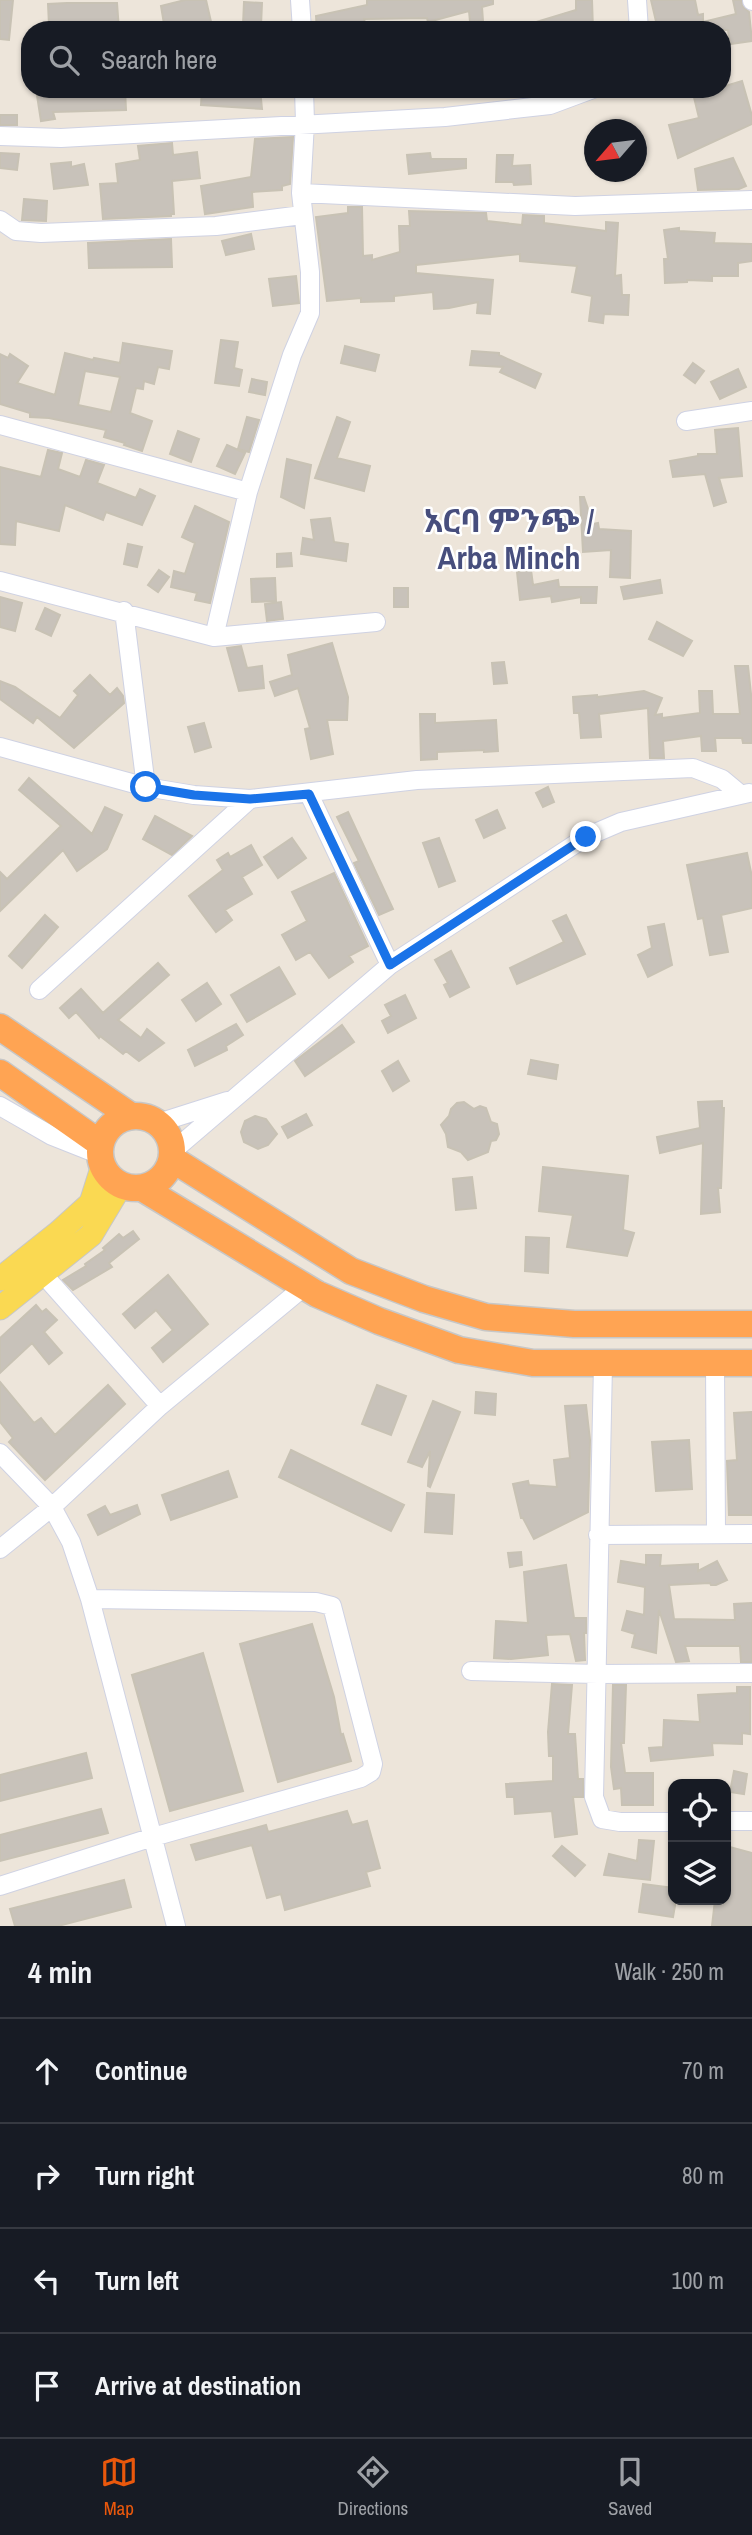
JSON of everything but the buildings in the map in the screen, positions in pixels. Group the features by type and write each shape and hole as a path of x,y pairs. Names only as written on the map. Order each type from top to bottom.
{"highway":[{"path":"0,1027 131,1116"},
{"path":"0,1073 101,1155 107,1173 305,1286 379,1321 459,1350 533,1363 752,1363"},
{"path":"101,1155 111,1125 121,1119 141,1116 158,1122 171,1140 173,1155 162,1178 132,1187"},
{"path":"173,1155 351,1271 424,1300 486,1317 574,1324 752,1324"}],"main road":[{"path":"0,1279 91,1203 101,1155"},
{"path":"0,1308 91,1235 132,1187"}],"street":[{"path":"300,0 301,21"},
{"path":"637,0 638,21"},
{"path":"214,637 248,492 292,355 310,313 310,272 301,193 304,98"},
{"path":"0,136 61,138 445,117 550,105 569,98"},
{"path":"301,193 575,206 752,200"},
{"path":"0,220 16,231 41,233 216,226 302,215"},
{"path":"686,421 752,411"},
{"path":"0,425 248,492"},
{"path":"0,581 124,611 214,637 376,622"},
{"path":"124,611 146,787"},
{"path":"0,747 146,787 194,795 250,799 417,780 693,768 722,779 746,793"},
{"path":"173,1155 390,965 586,837 621,822 746,793"},
{"path":"309,794 390,965"},
{"path":"39,990 250,799"},
{"path":"158,1122 237,1098"},
{"path":"0,1106 52,1136 101,1155"},
{"path":"42,1273 160,1406"},
{"path":"0,1549 52,1507 160,1406 305,1286"},
{"path":"715,1363 716,1534"},
{"path":"603,1364 594,1797 602,1819 620,1822 668,1822"},
{"path":"0,1452 52,1507 71,1542 90,1599 176,1926"},
{"path":"598,1535 752,1534"},
{"path":"0,1885 153,1837 361,1778 371,1772 373,1764 332,1606 316,1601 90,1599"},
{"path":"471,1671 752,1673"},
{"path":"731,1821 752,1821"}],"district":[{"name":"አርባ ምንጭ / Arba Minch","path":"509,540"}],"route":[{"path":"146,787 194,795 250,799 309,794 390,965 586,837"}]}
